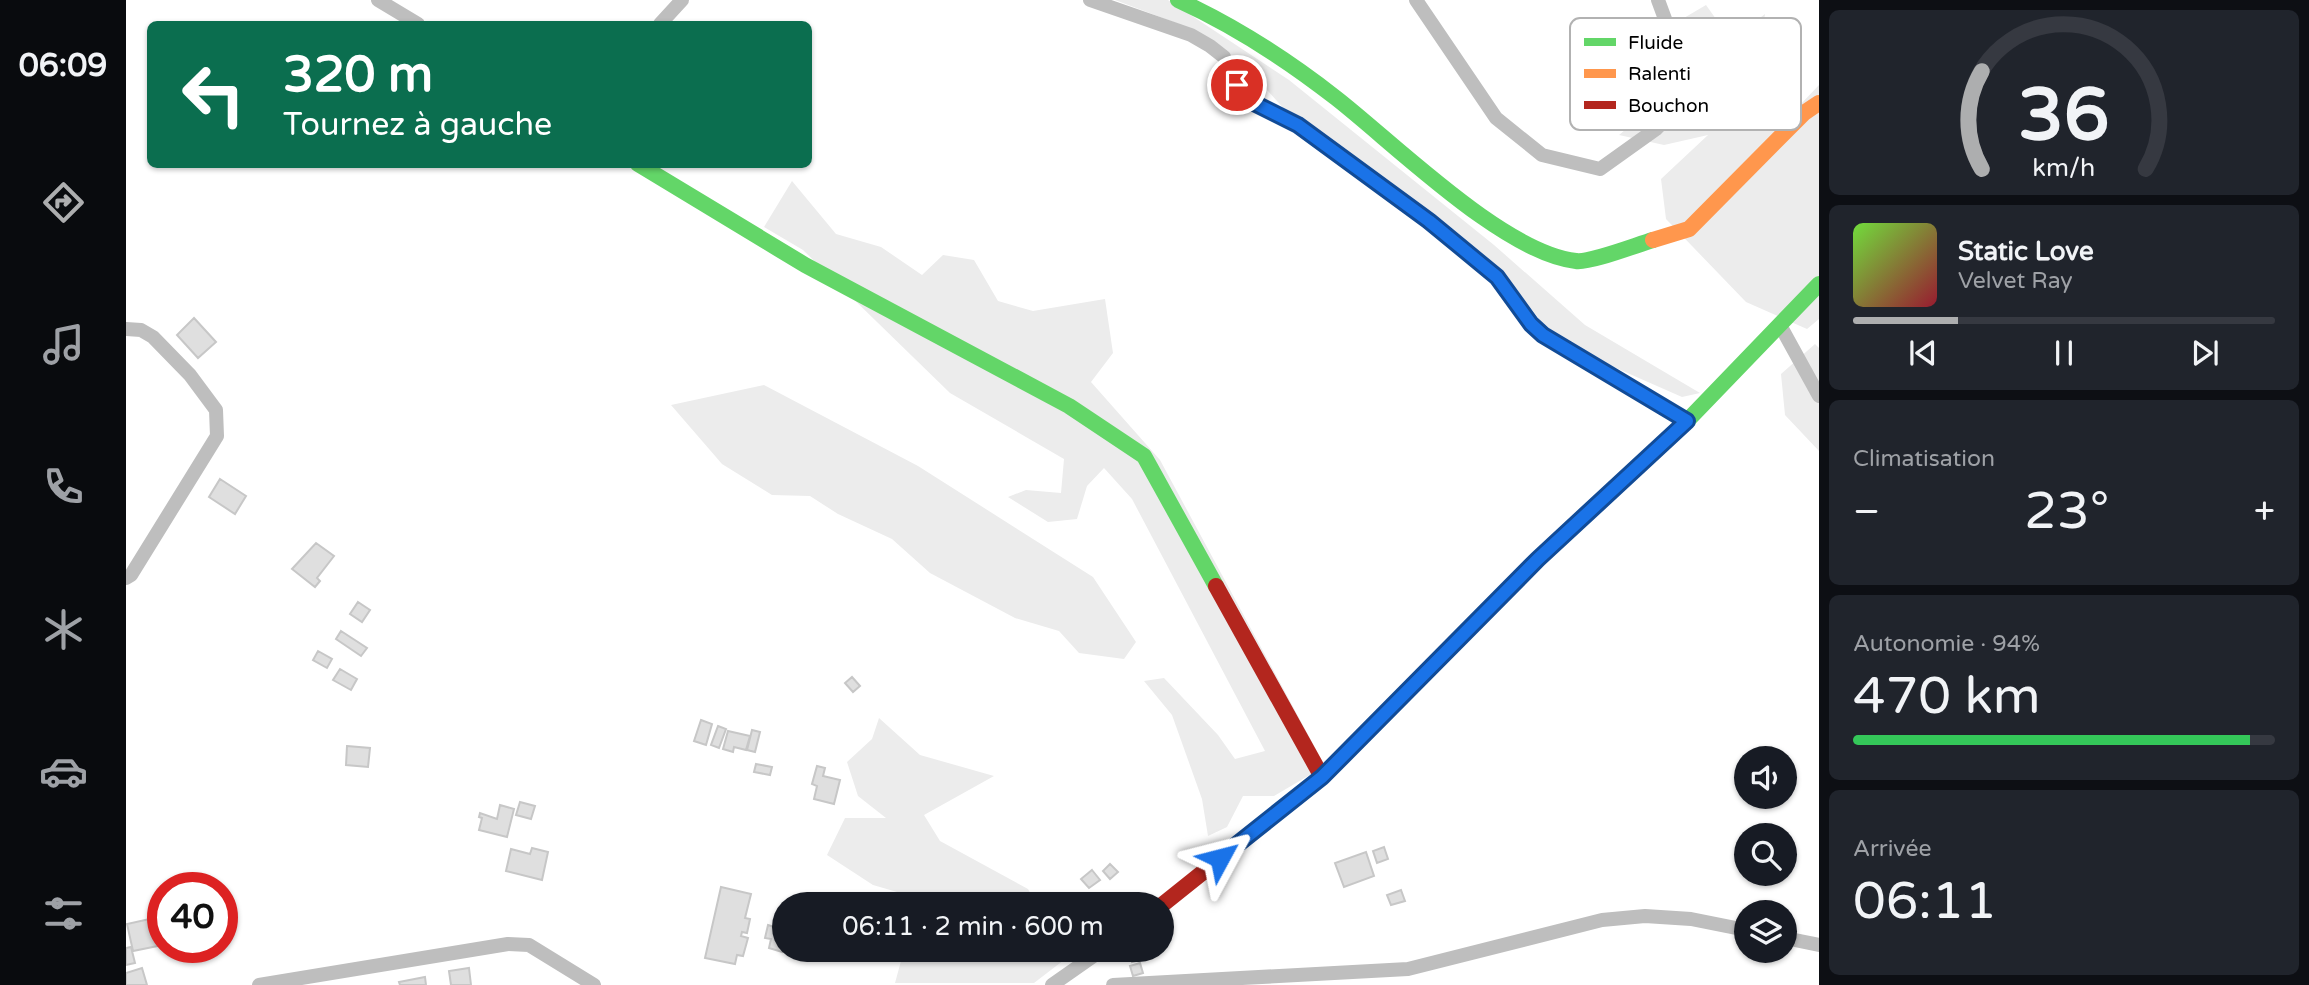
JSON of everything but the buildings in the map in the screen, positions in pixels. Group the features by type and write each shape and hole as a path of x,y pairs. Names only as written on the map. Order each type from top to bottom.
{"street":[{"path":"378,0 413,21"},
{"path":"663,21 682,0"},
{"path":"1090,0 1191,36 1210,46 1224,57 1244,95 1298,125 1429,221 1497,277 1531,324 1543,335 1687,421"},
{"path":"1178,0 1203,10 1279,53 1503,230 1547,254 1564,260 1579,262 1689,229 1787,130"},
{"path":"1416,0 1496,118 1542,155 1600,169 1655,130"},
{"path":"1658,0 1665,18"},
{"path":"1801,116 1819,103"},
{"path":"645,168 805,265 1069,406 1144,456 1322,777"},
{"path":"1174,895 1322,777 1538,559 1687,421 1819,284"},
{"path":"1780,325 1819,396"},
{"path":"126,329 141,330 153,337 190,375 216,410 218,436 131,575 126,578"},
{"path":"1113,985 1408,969 1602,920 1645,916 1691,919 1734,928"},
{"path":"1797,941 1819,946"},
{"path":"259,985 508,943 529,945 594,985"},
{"path":"1052,985 1085,962"},
{"path":"1312,985 1323,973"}],"shaded area":[{"path":"1115,0 1168,0 1289,80 1494,245 1585,325 1700,393 1682,397 1573,349 1540,320 1511,283 1435,217 1286,111 1247,68 1219,46 1192,29"},
{"path":"1706,5 1715,18 1684,18"},
{"path":"1819,85 1819,319 1807,329 1746,302 1666,219 1661,179 1708,135 1664,145 1619,135 1625,130 1801,130 1801,104"},
{"path":"792,181 836,234 881,247 922,275 943,255 974,260 998,301 1033,311 1105,299 1113,353 1091,382 1160,460 1325,766 1274,796 1243,796 1227,827 1208,836 1202,799 1172,715 1144,681 1164,678 1218,735 1235,759 1265,751 1132,499 1104,468 1087,486 1077,519 1048,522 1008,497 1026,490 1061,493 1064,459 950,393 803,250 764,227"},
{"path":"1815,344 1819,348 1819,451 1785,415 1781,374"},
{"path":"764,385 918,466 1093,577 1136,642 1124,659 1079,653 1059,631 1015,618 930,573 892,539 838,514 810,496 772,495 722,464 671,405"},
{"path":"879,718 920,755 994,776 924,815 940,841 1030,892 897,892 873,885 827,855 845,818 886,818 858,796 847,762 872,739"},
{"path":"901,962 1061,962 1034,983 895,983"}],"traffic: fast":[{"path":"1178,0 1240,32 1298,70 1336,98 1451,194 1516,239 1547,254 1576,261 1602,257 1653,240"},
{"path":"645,168 805,265 1069,406 1144,456 1216,586"},
{"path":"1423,675 1538,559 1687,421 1819,284"}],"traffic: slow":[{"path":"1801,116 1819,103"},
{"path":"1653,240 1689,229 1787,130"}],"traffic: jam":[{"path":"1216,586 1322,777"},
{"path":"1174,895 1322,777 1423,675"}],"route":[{"path":"1220,858 1322,777 1538,559 1687,421 1559,347 1531,324 1497,277 1429,221 1319,139 1256,104 1244,95 1237,85"}]}
